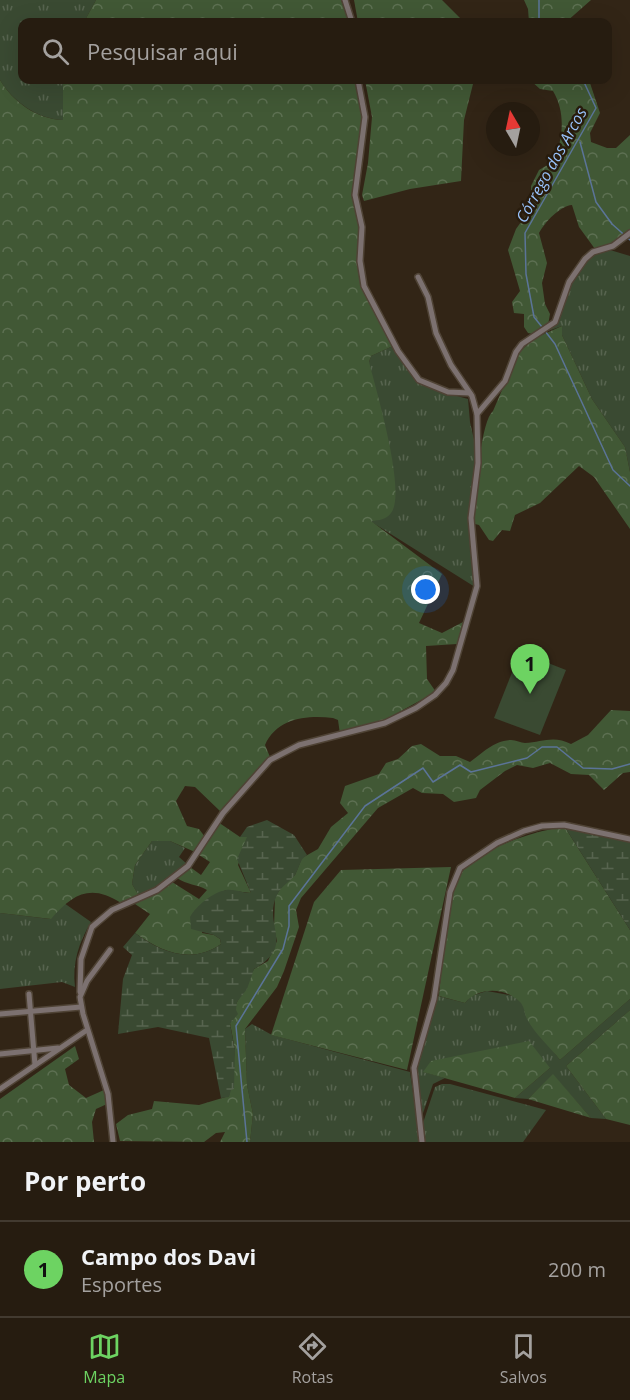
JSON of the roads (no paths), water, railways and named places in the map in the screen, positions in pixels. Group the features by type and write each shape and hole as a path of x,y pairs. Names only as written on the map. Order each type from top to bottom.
{"street":[{"path":"345,0 351,18"},
{"path":"359,84 364,117 355,195 362,227 360,261 364,286 398,351 419,380 448,392 470,393"},
{"path":"477,414 505,381 516,352 559,316 566,289 585,259 593,252 613,246 630,233"},
{"path":"113,1142 108,1094 81,1007 81,959 92,927 112,910 157,890 188,866 222,813 270,760 299,745 385,723 425,701 446,683 453,670 477,586 471,518 478,463 477,414 470,393 436,333 428,297 418,277"},
{"path":"422,1142 414,1068 434,999 450,892 460,868 497,843 542,826 564,825 630,839"},
{"path":"80,992 110,950"},
{"path":"29,994 35,1065"},
{"path":"0,1014 81,1007"},
{"path":"0,1089 87,1030"},
{"path":"0,1054 59,1048"}],"waterway":[{"name":"Córrego dos Arcos","path":"539,0 539,18"},
{"name":"Córrego dos Arcos","path":"542,327 534,317 526,274 525,233 596,108 585,84"},
{"path":"580,142 596,202 612,224 630,240"},
{"name":"Córrego dos Arcos","path":"545,331 555,344 613,470 630,486"},
{"name":"Córrego dos Arcos","path":"247,1142 236,1026 283,949 289,926 289,906 365,806 423,768 433,782 460,765 471,772 527,758 542,747 557,747 583,768 612,769 630,764"}],"place":[{"name":"Campo dos Davi","path":"530,694"}]}
